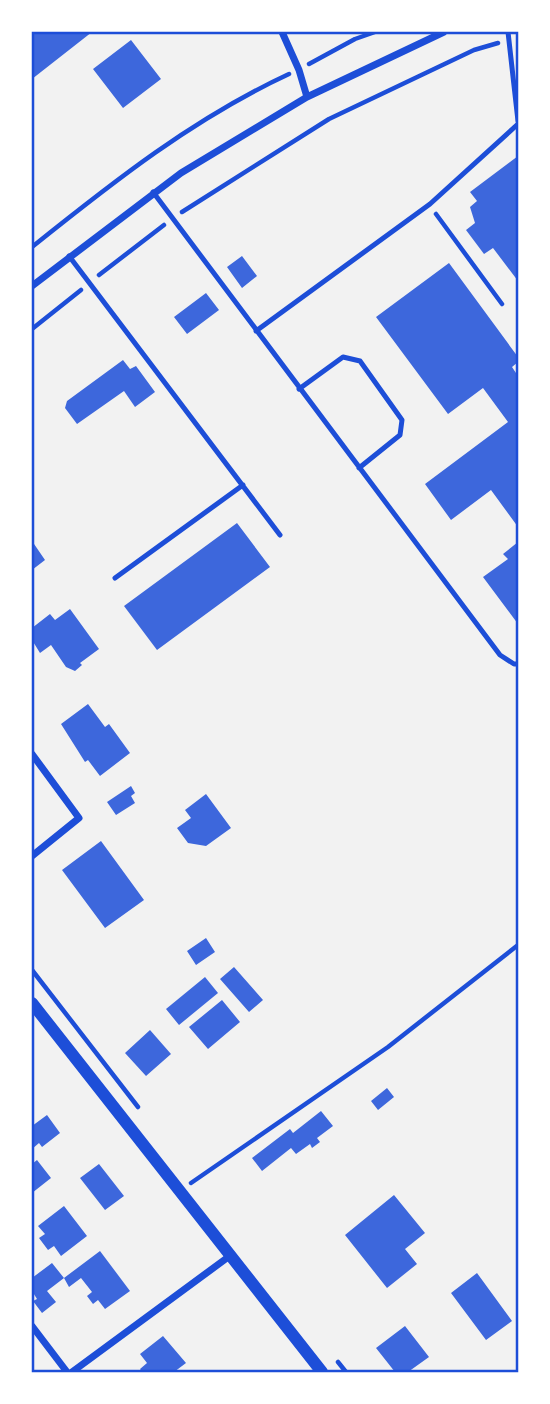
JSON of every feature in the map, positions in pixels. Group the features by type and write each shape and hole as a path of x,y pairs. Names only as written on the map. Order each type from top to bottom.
{"street":[{"path":"282,32 299,70 307,97"},
{"path":"32,286 181,173 307,97 444,32"},
{"path":"32,754 79,818 32,856"},
{"path":"32,1003 323,1373"},
{"path":"32,1326 70,1373 231,1255"}],"lane":[{"path":"256,331 430,204 519,122 508,32"},
{"path":"153,192 500,655 514,664 519,664"},
{"path":"69,256 280,535"},
{"path":"299,389 344,357 360,361 401,420 400,435 359,468"},
{"path":"115,578 243,485"}],"path":[{"path":"32,247 121,176 216,112 355,39 375,32"},
{"path":"32,329 172,218 329,119 474,50 510,39"},
{"path":"430,204 502,304"},
{"path":"180,1191 388,1046 519,945"}],"building":[{"path":"32,32 92,32 32,79"},
{"path":"131,40 161,79 123,108 93,69"},
{"path":"518,156 518,281 493,248 484,254 466,230 475,223 470,207 477,201 470,192"},
{"path":"242,256 257,276 242,288 227,267"},
{"path":"449,263 518,357 518,362 512,367 518,376 518,527 491,490 451,520 425,484 508,422 483,388 448,414 376,317"},
{"path":"206,293 219,310 187,334 174,317"},
{"path":"123,360 130,369 136,366 155,392 135,407 124,391 77,424 65,408 67,401"},
{"path":"237,523 270,567 157,650 124,606"},
{"path":"32,541 45,560 32,570"},
{"path":"518,542 518,624 483,577 508,559 503,554"},
{"path":"70,609 99,649 80,663 82,665 75,671 66,667 51,645 40,653 32,640 32,628 50,614 55,620"},
{"path":"88,704 105,727 109,724 130,753 100,776 88,760 85,762 61,724"},
{"path":"131,786 135,793 131,796 135,803 116,815 107,802"},
{"path":"206,794 231,828 206,846 188,843 177,828 191,818 185,810"},
{"path":"101,841 144,900 105,928 62,870"},
{"path":"206,938 215,952 196,965 187,951"},
{"path":"234,967 263,1000 249,1012 220,979"},
{"path":"205,977 218,993 179,1025 166,1009"},
{"path":"222,1000 240,1022 208,1049 189,1027"},
{"path":"150,1030 171,1054 146,1076 125,1053"},
{"path":"387,1088 394,1097 378,1110 371,1101"},
{"path":"321,1111 333,1126 317,1138 320,1142 312,1148 310,1144 296,1154 291,1148 262,1171 252,1158 290,1129 293,1133"},
{"path":"47,1115 60,1133 42,1147 39,1143 32,1149 32,1126"},
{"path":"37,1160 51,1178 32,1193 32,1164"},
{"path":"99,1164 124,1196 105,1210 80,1178"},
{"path":"394,1195 425,1233 405,1249 417,1264 387,1288 345,1235"},
{"path":"64,1206 87,1236 61,1256 54,1246 48,1250 39,1238 45,1234 38,1226"},
{"path":"100,1251 130,1291 105,1309 98,1300 93,1304 87,1296 92,1292 81,1278 69,1287 64,1278"},
{"path":"52,1263 64,1278 47,1291 56,1302 42,1313 33,1301 37,1299 32,1291 32,1278"},
{"path":"477,1273 512,1321 486,1340 451,1293"},
{"path":"405,1326 429,1357 408,1372 395,1372 376,1348"},
{"path":"163,1336 186,1363 174,1372 142,1372 140,1369 147,1363 140,1354"}]}
